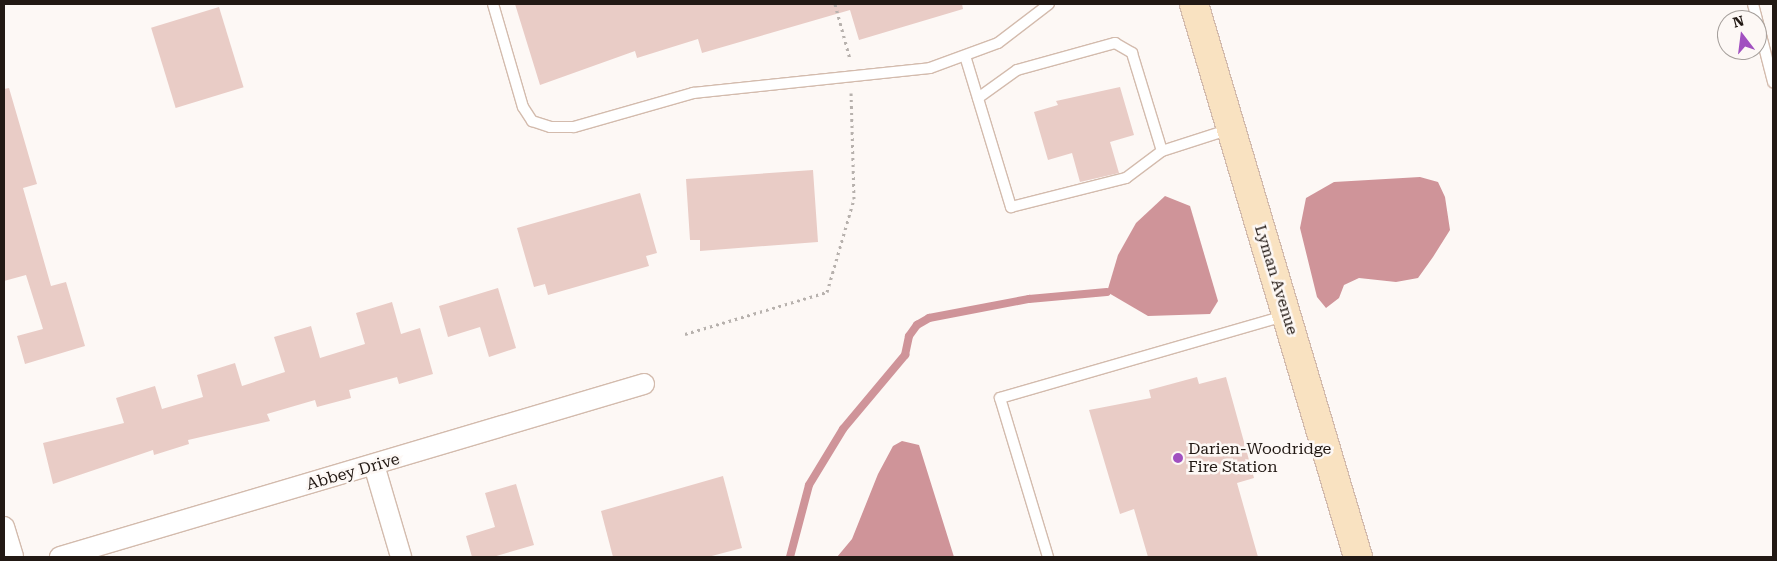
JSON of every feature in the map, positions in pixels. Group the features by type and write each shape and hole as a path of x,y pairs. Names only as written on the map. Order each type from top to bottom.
{"street":[{"name":"Lyman Avenue","path":"1194,4 1358,557"},
{"name":"Abbey Drive","path":"60,557 644,384"},
{"path":"374,465 401,557"},
{"path":"4,527 13,557"}],"lane":[{"path":"493,4 523,107 532,121 550,127 574,127 693,92 930,68 966,59 998,43 1049,4"},
{"path":"1753,4 1773,82"},
{"path":"978,98 1017,70 1115,43 1132,52 1162,151"},
{"path":"966,59 1010,207 1126,178 1162,151 1231,129"},
{"path":"1048,557 1000,398 1286,316"}],"path":[{"path":"835,4 847,36 851,62"},
{"path":"685,334 827,292 854,199 851,92"}],"shaded area":[{"path":"1420,177 1438,182 1445,197 1450,230 1418,278 1396,282 1359,278 1344,285 1339,298 1326,308 1317,297 1300,228 1306,198 1334,182"},
{"path":"1165,196 1190,206 1218,301 1210,314 1148,316 1107,292 1118,255 1136,223"},
{"path":"902,441 919,445 954,557 837,557 852,539 878,474 893,446"}],"building":[{"path":"515,4 962,4 963,9 859,40 850,10 702,53 698,39 637,58 635,51 540,85"},
{"path":"219,7 244,87 176,108 151,28"},
{"path":"1120,87 1134,135 1110,142 1119,173 1080,182 1072,153 1048,160 1034,112 1058,105 1056,101"},
{"path":"9,88 37,184 23,188 51,286 66,282 85,346 25,364 17,336 43,329 26,275 4,281 4,89"},
{"path":"813,170 818,242 700,251 700,240 690,240 686,179"},
{"path":"640,193 657,253 646,256 649,266 548,295 545,284 534,287 517,228"},
{"path":"498,288 516,348 489,357 480,327 448,337 439,306"},
{"path":"392,302 401,334 420,328 433,374 399,384 397,377 349,390 351,398 317,407 315,400 267,414 270,421 188,440 189,444 154,455 153,450 53,484 43,443 124,423 116,398 155,386 162,409 203,397 197,375 235,363 242,386 285,372 274,337 311,326 320,358 365,344 356,313"},
{"name":"Darien-Woodridge Fire Station","path":"1197,377 1199,384 1226,377 1254,478 1237,483 1258,557 1148,557 1134,509 1120,514 1089,410 1151,398 1149,390"},
{"path":"723,476 742,548 708,557 613,557 601,511"},
{"path":"516,484 534,545 493,557 472,557 466,536 495,527 485,493"}],"waterway":[{"path":"790,557 809,485 843,429 905,355 909,336 917,325 929,318 1029,299 1107,292"}],"place":[{"name":"Darien-Woodridge Fire Station","path":"1178,458"}]}
